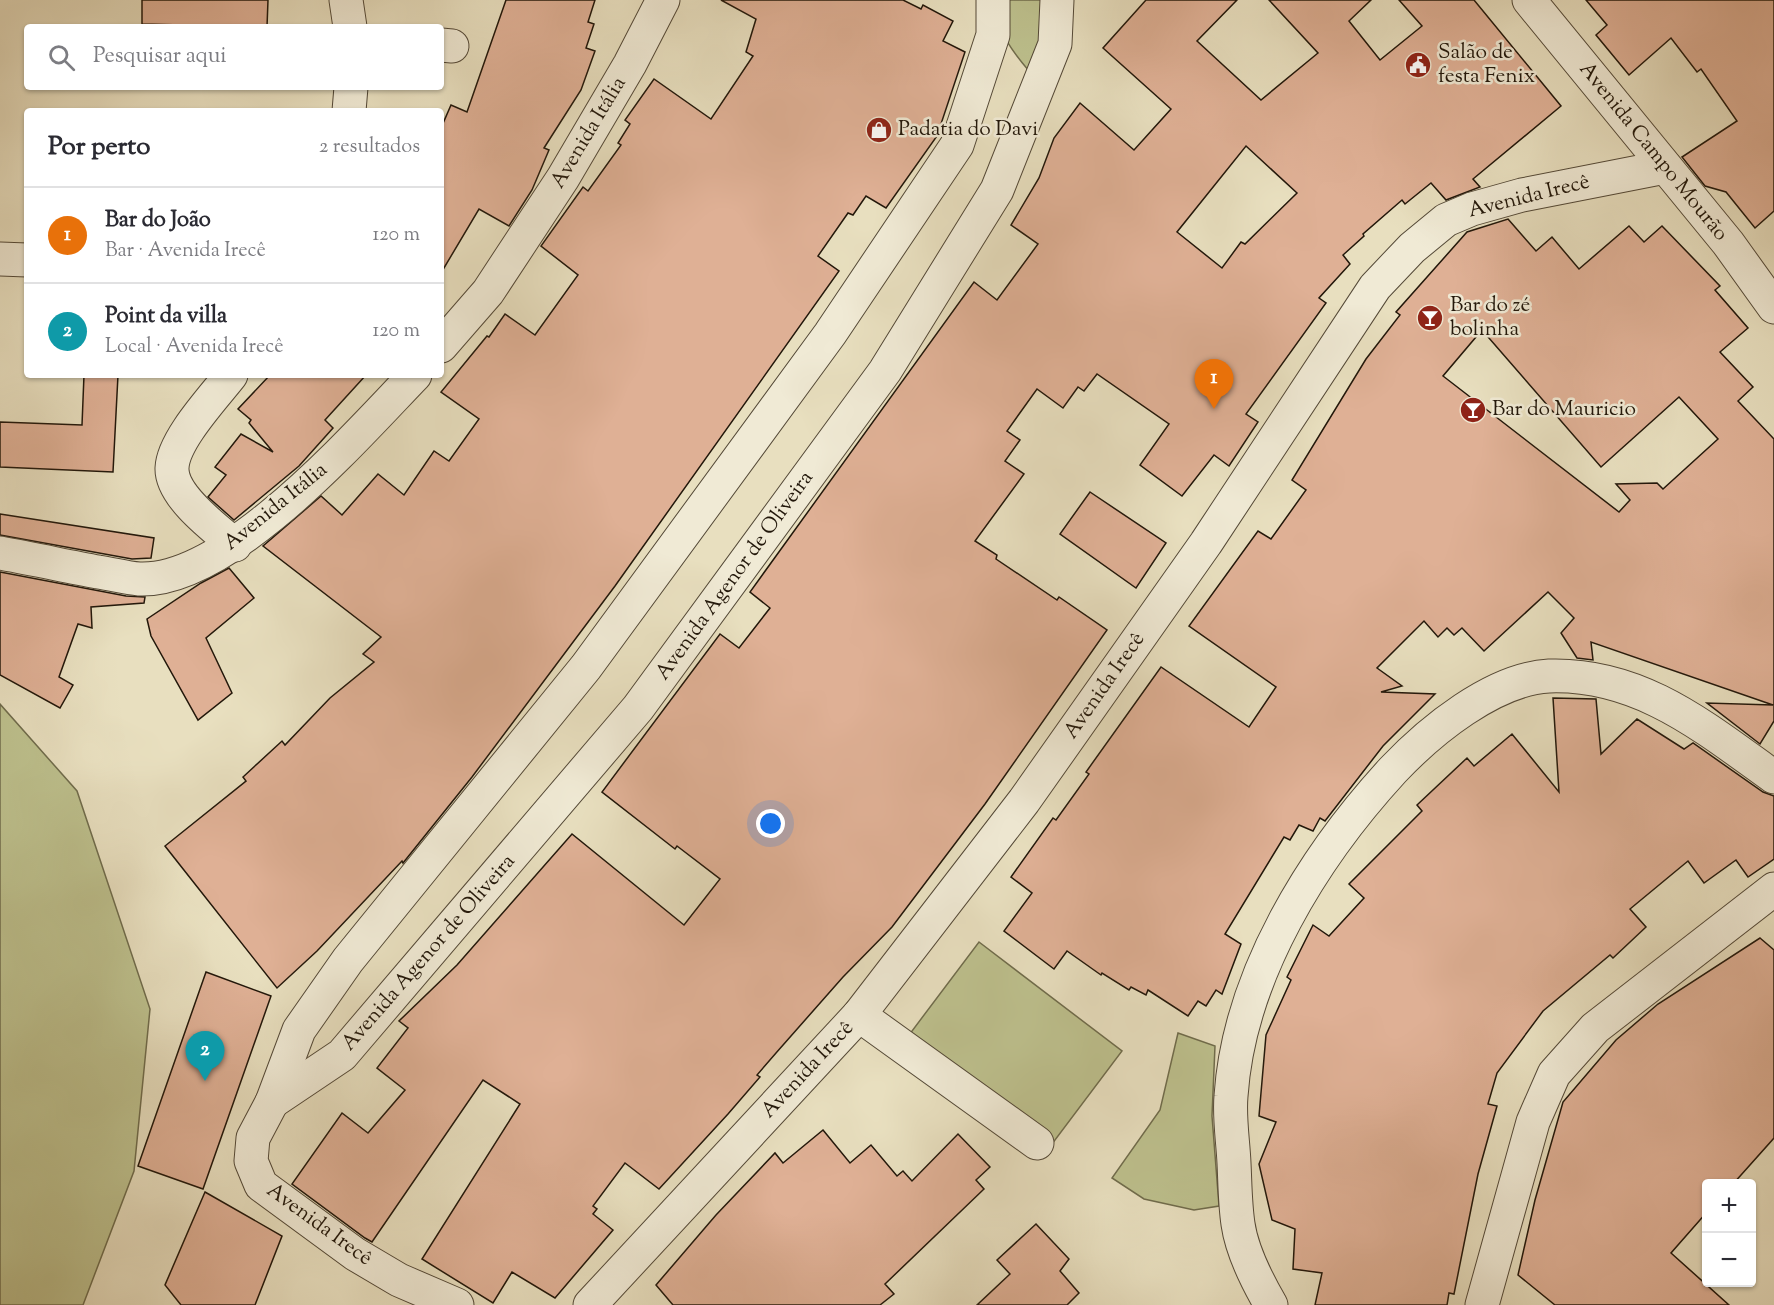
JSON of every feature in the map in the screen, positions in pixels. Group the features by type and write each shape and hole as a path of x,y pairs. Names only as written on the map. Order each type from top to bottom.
{"street":[{"path":"346,0 350,24"},
{"name":"Avenida Itália","path":"444,343 488,292 563,178 630,64 663,0"},
{"path":"272,1102 298,1030 348,960 586,667 830,333 957,145 993,35 993,0"},
{"name":"Avenida Agenor de Oliveira","path":"272,1102 342,1055 631,716 885,371 997,190 1055,44 1057,0"},
{"name":"Avenida Campo Mourão","path":"1529,0 1728,243 1774,307"},
{"path":"349,108 351,90"},
{"name":"Avenida Irecê","path":"590,1305 859,1015 1024,801 1206,543 1375,287 1412,248 1446,220 1472,209 1522,195 1665,167"},
{"path":"0,259 24,260"},
{"path":"229,378 178,448 171,469 176,484 187,502 235,545"},
{"name":"Avenida Itália","path":"0,553 139,579 166,576 200,564 235,545 327,466 412,378"},
{"path":"1271,1305 1256,1279 1238,1226 1231,1096 1240,1033 1256,985 1301,888 1356,810 1416,746 1473,704 1515,683 1547,676 1594,678 1635,689 1695,720 1774,777"},
{"path":"1482,1305 1533,1122 1554,1074 1595,1028 1774,889"},
{"path":"859,1015 1037,1143"},
{"name":"Avenida Irecê","path":"272,1102 253,1138 251,1161 261,1185 356,1254 399,1280 457,1305"}],"green space":[{"path":"993,0 1050,0 1040,83 1009,44 994,11"},
{"path":"0,704 77,791 150,1009 134,1171 83,1305 0,1305"},
{"path":"979,942 1122,1051 1052,1144 909,1035"},
{"path":"1178,1033 1215,1046 1212,1116 1219,1206 1194,1210 1144,1199 1112,1178 1160,1110"}],"building":[{"path":"142,0 268,0 267,24 142,24"},
{"path":"506,0 595,0 588,22 594,24 586,48 595,51 581,90 544,148 549,150 532,190 509,226 479,209 444,268 444,121 451,105 467,112"},
{"path":"721,0 903,0 921,9 923,5 953,21 943,41 965,52 937,136 886,208 866,196 853,215 848,213 818,256 839,271 615,586 472,777 403,863 402,861 317,951 277,988 165,846 246,781 243,777 282,741 285,745 330,698 374,662 363,654 381,637 263,546 321,496 342,515 378,474 404,495 434,451 449,461 479,419 441,392 487,336 489,337 505,314 535,335 578,275 541,246 583,187 588,191 621,145 618,143 630,124 625,120 654,79 711,119 753,56 746,52 756,19"},
{"path":"1146,0 1237,0 1197,41 1261,100 1318,53 1269,0 1371,0 1349,21 1380,60 1422,26 1399,0 1474,0 1561,106 1473,179 1480,187 1446,200 1431,183 1405,204 1402,200 1363,234 1364,236 1343,255 1350,264 1319,298 1326,303 1246,414 1258,422 1229,466 1214,455 1182,496 1140,465 1169,424 1097,374 1084,391 1078,387 1063,408 1037,389 1007,431 1020,440 1005,461 1024,474 975,541 997,555 996,559 1057,600 1059,597 1107,630 985,804 892,927 843,977 776,1053 757,1075 760,1077 728,1114 659,1189 625,1163 593,1206 597,1209 593,1214 613,1230 555,1298 512,1272 493,1303 422,1259 520,1104 483,1080 372,1242 365,1238 292,1184 342,1113 368,1133 405,1090 377,1068 408,1028 399,1021 457,965 572,834 684,925 720,879 677,846 675,849 602,792 720,634 739,648 770,608 750,592 974,282 997,300 1038,244 1011,225 1039,178 1054,138 1080,103 1134,150 1171,109 1103,48","holes":["1246,146 1297,193 1245,244 1241,242 1222,268 1177,232"]},
{"path":"1586,0 1774,0 1774,211 1755,228 1726,192 1705,186 1682,157 1737,121 1701,69 1697,72 1671,38 1629,75 1596,35 1607,25"},
{"path":"1508,219 1536,251 1552,237 1579,269 1629,226 1644,242 1662,226 1720,286 1715,290 1748,328 1720,352 1753,387 1738,401 1774,439 1774,721 1760,744 1707,703 1773,705 1591,642 1593,660 1577,658 1561,633 1574,618 1548,592 1484,651 1462,628 1454,635 1447,628 1438,637 1424,621 1377,668 1402,686 1381,692 1435,694 1383,746 1325,821 1320,818 1313,831 1299,825 1290,840 1284,837 1225,934 1241,944 1222,994 1216,990 1206,1006 1198,1001 1188,1016 1148,990 1146,995 1131,987 1129,990 1102,973 1101,975 1067,951 1054,969 1004,931 1032,893 1011,877 1053,818 1056,820 1089,774 1086,772 1161,667 1249,727 1276,687 1189,626 1258,531 1271,539 1306,490 1292,480 1366,359 1400,315 1396,312 1467,232","holes":["1482,330 1601,467 1679,397 1718,439 1663,489 1657,483 1616,484 1630,500 1619,512 1443,376"]},
{"path":"84,378 118,378 113,472 0,467 0,422 82,425"},
{"path":"267,378 363,378 325,420 333,428 299,466 234,520 208,497 226,475 215,467 241,434 273,452 249,423 251,420 238,409"},
{"path":"1090,492 1166,543 1136,588 1060,534"},
{"path":"0,514 154,538 151,558 132,559 0,535"},
{"path":"229,568 254,598 206,638 232,693 198,720 151,636 147,619 201,583"},
{"path":"0,572 126,596 145,597 144,603 91,607 92,628 78,624 59,677 73,685 60,708 0,675"},
{"path":"1553,698 1596,699 1601,754 1637,719 1684,749 1693,743 1763,792 1774,796 1774,859 1748,877 1736,860 1704,883 1688,861 1630,909 1646,927 1613,958 1610,955 1543,1011 1497,1073 1488,1104 1497,1106 1478,1174 1454,1294 1449,1293 1447,1305 1315,1305 1322,1273 1293,1269 1295,1229 1272,1220 1259,1164 1276,1122 1259,1116 1266,1035 1291,980 1287,977 1313,925 1329,936 1364,898 1349,884 1422,811 1417,805 1467,758 1474,766 1512,734 1559,792"},
{"path":"1760,938 1774,950 1774,1138 1737,1179 1702,1179 1702,1218 1671,1253 1702,1281 1702,1287 1709,1287 1729,1305 1555,1305 1518,1275 1535,1200 1563,1102 1616,1040 1658,1004"},
{"path":"206,972 271,996 203,1189 138,1166"},
{"path":"823,1130 850,1163 871,1145 897,1176 903,1171 912,1181 958,1134 990,1167 976,1180 984,1189 885,1284 894,1294 880,1305 673,1305 656,1285 716,1215 775,1153 783,1163"},
{"path":"205,1192 282,1236 255,1305 181,1305 165,1285"},
{"path":"1036,1224 1069,1259 1060,1271 1079,1293 1067,1305 977,1305 1010,1274 997,1260"}],"place":[{"name":"Salão de festa Fenix","path":"1418,65"},
{"name":"Padatia do Davi","path":"879,130"},
{"name":"Bar do zé bolinha","path":"1430,318"},
{"name":"Bar do João","path":"1214,409"},
{"name":"Bar do Mauricio","path":"1473,410"},
{"name":"Point da villa","path":"205,1081"}]}
